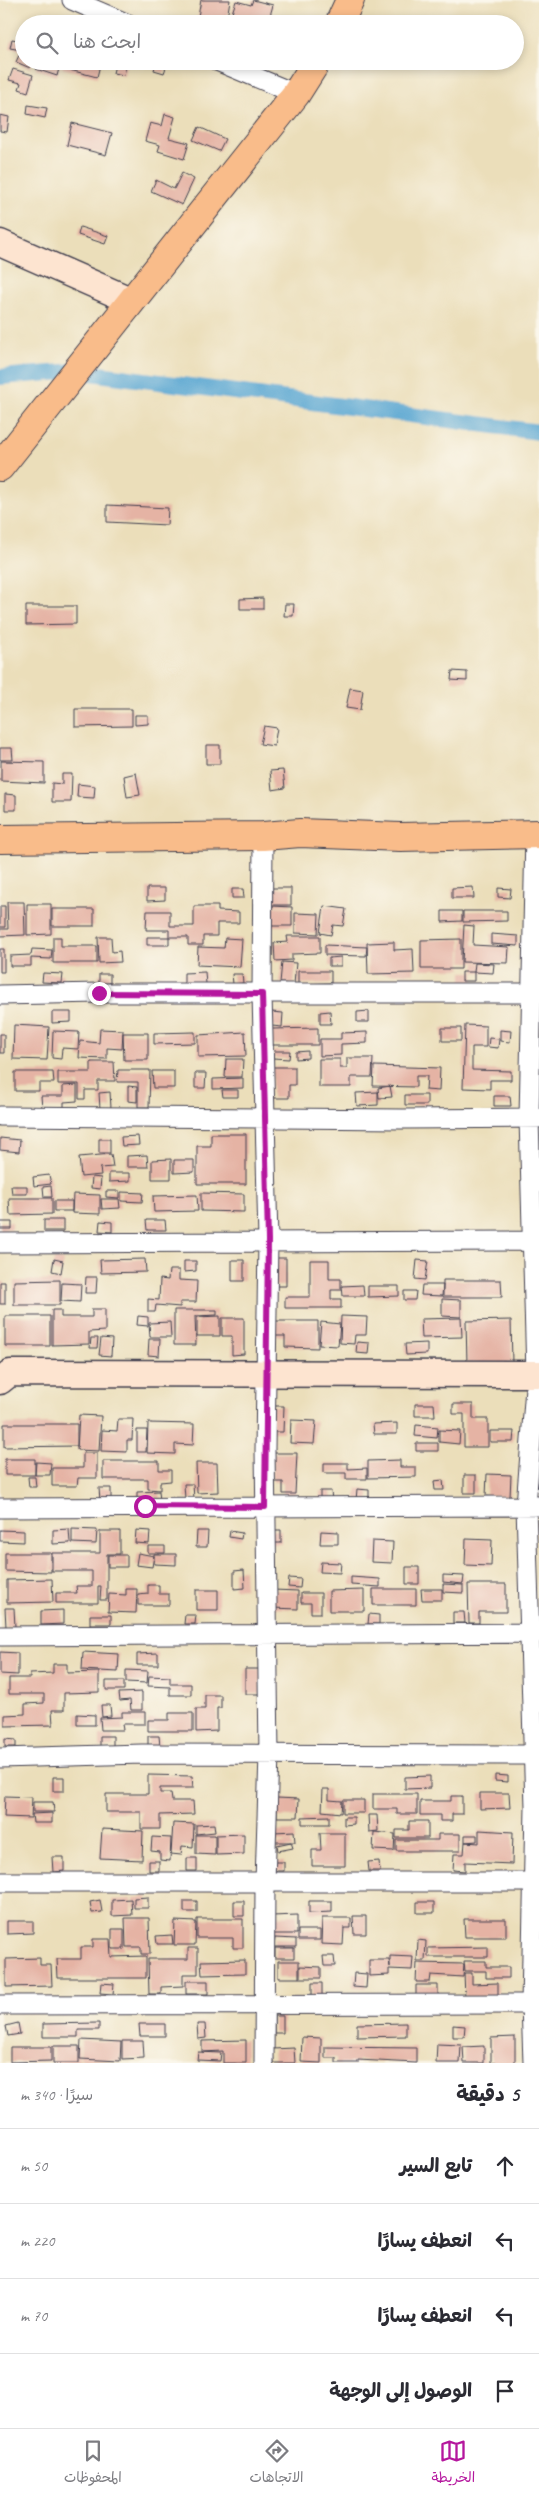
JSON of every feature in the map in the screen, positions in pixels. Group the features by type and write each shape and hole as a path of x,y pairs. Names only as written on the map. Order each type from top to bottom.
{"main road":[{"path":"342,15 350,0"},
{"path":"0,468 296,94 311,70"},
{"path":"0,839 300,834 400,837 537,834"}],"street":[{"path":"72,0 107,15"},
{"path":"239,70 296,94"},
{"path":"0,243 132,301"},
{"path":"533,2063 536,1882 533,1506 537,1374 534,1118 537,834"},
{"path":"263,836 262,994 268,1240 265,1507 269,1754 263,2004 264,2063"},
{"path":"0,995 536,993"},
{"path":"0,1116 534,1118"},
{"path":"0,1243 268,1240 535,1241"},
{"path":"0,1382 10,1373 537,1374"},
{"path":"0,1508 533,1506"},
{"path":"0,1636 534,1633"},
{"path":"0,1758 142,1754 536,1755"},
{"path":"0,1882 536,1882"},
{"path":"0,2005 535,2004"}],"building":[{"path":"201,0 230,0 228,15 198,15"},
{"path":"253,0 273,5 270,15 239,15 232,13 236,1 251,5"},
{"path":"12,39 15,40 15,49 10,48"},
{"path":"13,69 33,75 28,92 19,89 21,83 9,80"},
{"path":"39,70 59,70 57,76"},
{"path":"70,70 99,70 97,77"},
{"path":"114,70 125,70 124,75 113,73"},
{"path":"154,70 165,70 164,73"},
{"path":"28,105 47,108 45,118 27,114"},
{"path":"165,114 175,117 169,138 189,143 184,159 158,151 160,145 145,141 150,123 162,126"},
{"path":"0,115 9,117 7,132 0,131"},
{"path":"72,123 112,133 106,155 67,145"},
{"path":"199,127 225,139 219,151 193,140"},
{"path":"182,173 194,179 182,205 151,191 156,180 174,189"},
{"path":"80,227 108,236 105,244 78,235"},
{"path":"107,505 168,508 167,525 107,522"},
{"path":"263,598 263,609 240,609 240,599"},
{"path":"285,604 294,604 293,616 284,616"},
{"path":"26,606 76,606 76,624 26,625"},
{"path":"452,671 467,672 467,681 451,680"},
{"path":"350,688 363,690 360,710 346,708"},
{"path":"75,709 132,709 132,726 75,727"},
{"path":"135,715 148,715 148,724 135,725"},
{"path":"264,726 277,728 274,746 260,744"},
{"path":"206,745 220,745 220,764 206,764"},
{"path":"0,748 12,748 13,760 0,760"},
{"path":"1,761 44,762 44,783 1,781"},
{"path":"283,770 285,788 272,790 270,771"},
{"path":"136,773 140,795 127,797 124,776"},
{"path":"62,774 72,774 71,802 52,802 52,783 62,784"},
{"path":"78,784 95,786 94,798 77,797"},
{"path":"5,794 16,795 16,810 5,810"},
{"path":"473,887 474,898 452,898 452,888"},
{"path":"147,888 165,888 165,900 147,901"},
{"path":"271,888 291,888 291,905 272,905"},
{"path":"498,888 511,889 510,898 498,897"},
{"path":"232,889 243,889 244,898 232,898"},
{"path":"7,902 24,902 25,935 0,936 0,929 8,929"},
{"path":"27,904 51,904 51,934 27,935"},
{"path":"0,906 5,906 5,927 0,927"},
{"path":"194,906 218,906 218,911 239,912 239,923 217,923 217,936 203,936 203,945 188,945 188,937 169,937 169,930 146,930 147,911 170,911 170,926 194,926"},
{"path":"272,906 292,907 292,926 271,926"},
{"path":"324,906 346,909 343,926 333,925 331,935 320,933"},
{"path":"52,909 94,909 94,926 52,926"},
{"path":"442,911 462,911 462,921 442,922"},
{"path":"463,911 507,911 507,921 463,922"},
{"path":"295,913 319,914 318,934 295,933"},
{"path":"464,925 474,926 473,945 509,947 508,963 462,962"},
{"path":"491,934 518,936 518,946 491,944"},
{"path":"287,936 320,936 320,953 292,954 292,960 275,961 274,943 288,942"},
{"path":"53,937 61,937 61,946 97,946 97,963 53,963"},
{"path":"98,937 111,937 112,952 120,951 121,962 99,963"},
{"path":"147,937 169,937 169,945 147,945"},
{"path":"225,938 242,939 240,967 197,965 198,947 224,948"},
{"path":"461,939 461,969 421,969 421,940"},
{"path":"394,942 394,950 413,949 414,973 368,974 367,943"},
{"path":"325,945 367,947 366,956 325,955"},
{"path":"0,949 4,949 4,972 0,972"},
{"path":"32,949 52,950 51,959 31,958 31,966 10,966 10,956 31,955"},
{"path":"341,957 341,966 329,966 329,958"},
{"path":"282,962 296,963 294,984 280,983"},
{"path":"475,963 494,964 493,973 474,972"},
{"path":"298,971 331,971 331,983 298,984"},
{"path":"205,972 206,984 184,985 184,973"},
{"path":"462,972 474,972 474,981 462,981"},
{"path":"43,973 63,974 62,983 42,982"},
{"path":"99,974 110,974 110,983 99,984"},
{"path":"232,974 242,974 243,983 233,984"},
{"path":"330,1011 331,1024 320,1024 320,1012"},
{"path":"369,1011 369,1022 357,1022 357,1012"},
{"path":"52,1012 71,1012 71,1022 52,1023"},
{"path":"272,1012 283,1013 282,1027 272,1026"},
{"path":"14,1025 49,1027 47,1060 13,1059"},
{"path":"465,1025 486,1026 486,1047 472,1047 472,1070 511,1071 511,1080 490,1080 490,1089 463,1088"},
{"path":"318,1028 318,1045 272,1045 272,1029"},
{"path":"442,1028 461,1028 461,1041 442,1041"},
{"path":"100,1029 123,1030 122,1049 107,1048 107,1059 79,1058 80,1041 99,1043"},
{"path":"500,1030 511,1031 510,1042 500,1041"},
{"path":"53,1031 79,1032 78,1049 62,1048 61,1059 52,1058"},
{"path":"195,1032 195,1043 154,1044 154,1033"},
{"path":"245,1032 246,1056 198,1057 198,1035"},
{"path":"367,1032 367,1043 341,1044 341,1055 320,1056 320,1039 341,1039 341,1033"},
{"path":"123,1033 148,1033 148,1060 124,1060"},
{"path":"0,1034 4,1034 4,1053 0,1053"},
{"path":"489,1038 499,1039 498,1048 488,1047"},
{"path":"273,1051 290,1051 289,1059 273,1058"},
{"path":"308,1051 308,1058 296,1059 296,1052"},
{"path":"347,1058 373,1058 372,1077 351,1077 351,1087 319,1087 319,1059 340,1059 340,1068 347,1068"},
{"path":"226,1059 243,1059 242,1077 225,1077"},
{"path":"91,1062 114,1062 115,1081 98,1081 98,1090 85,1090 85,1099 79,1099 79,1084 58,1084 58,1072 91,1072"},
{"path":"374,1066 440,1068 439,1091 426,1090 427,1076 416,1076 416,1087 373,1086"},
{"path":"272,1067 295,1067 295,1085 289,1085 289,1098 272,1098"},
{"path":"118,1070 150,1070 149,1107 138,1107 138,1082 117,1082"},
{"path":"152,1071 174,1071 174,1088 153,1088"},
{"path":"15,1072 53,1072 54,1083 39,1083 39,1091 15,1091"},
{"path":"195,1073 206,1073 205,1088 195,1088"},
{"path":"243,1078 243,1088 213,1089 213,1079"},
{"path":"77,1085 77,1101 64,1102 64,1108 42,1108 41,1096 63,1096 63,1086"},
{"path":"128,1086 137,1087 137,1102 128,1101"},
{"path":"390,1086 392,1097 379,1098 378,1088"},
{"path":"222,1090 238,1090 238,1097 223,1097"},
{"path":"110,1092 111,1108 100,1109 99,1093"},
{"path":"378,1092 378,1105 357,1106 356,1093"},
{"path":"405,1095 427,1095 427,1105 405,1105"},
{"path":"494,1096 510,1096 511,1106 494,1106"},
{"path":"211,1134 246,1134 246,1184 197,1184 197,1146 211,1146"},
{"path":"138,1136 139,1145 122,1146 121,1137"},
{"path":"0,1138 20,1140 19,1152 0,1150"},
{"path":"99,1139 110,1139 110,1153 99,1153"},
{"path":"111,1154 113,1167 100,1168 101,1175 81,1177 79,1157"},
{"path":"147,1155 148,1167 127,1167 127,1156"},
{"path":"171,1159 171,1179 152,1179 152,1160"},
{"path":"174,1160 194,1160 194,1172 174,1173"},
{"path":"109,1173 130,1173 130,1181 109,1182"},
{"path":"49,1175 51,1184 34,1186 33,1177"},
{"path":"92,1177 101,1178 100,1189 91,1188"},
{"path":"11,1186 27,1186 27,1194 12,1194"},
{"path":"51,1186 52,1197 44,1197 43,1187"},
{"path":"106,1191 119,1191 119,1198 106,1197"},
{"path":"121,1192 143,1193 142,1202 121,1201"},
{"path":"201,1193 244,1194 244,1212 201,1211"},
{"path":"73,1194 100,1195 100,1214 72,1213"},
{"path":"197,1195 198,1211 154,1212 153,1196"},
{"path":"9,1198 52,1198 52,1214 10,1215"},
{"path":"101,1199 119,1199 120,1208 102,1209"},
{"path":"54,1201 72,1201 72,1211 54,1211"},
{"path":"44,1220 63,1220 63,1231 44,1231"},
{"path":"146,1220 165,1220 166,1230 147,1230"},
{"path":"100,1221 112,1222 112,1232 99,1231"},
{"path":"0,1222 12,1222 12,1229 0,1229"},
{"path":"270,1258 286,1258 286,1286 270,1286"},
{"path":"54,1259 63,1261 61,1273 52,1271"},
{"path":"145,1259 146,1272 101,1273 100,1260"},
{"path":"232,1260 244,1260 244,1281 232,1281"},
{"path":"310,1260 329,1260 329,1279 341,1279 341,1290 331,1290 331,1299 341,1299 341,1308 285,1308 285,1297 310,1297"},
{"path":"417,1260 428,1261 425,1280 415,1279"},
{"path":"184,1261 196,1261 196,1271 184,1272"},
{"path":"169,1270 179,1270 179,1280 197,1281 196,1302 180,1302 180,1307 156,1305 155,1312 148,1312 148,1299 159,1300 160,1279 168,1280"},
{"path":"86,1277 97,1277 96,1293 85,1293"},
{"path":"60,1280 60,1305 14,1305 14,1281"},
{"path":"443,1280 501,1280 502,1297 443,1297"},
{"path":"0,1282 5,1282 5,1304 0,1304"},
{"path":"62,1283 81,1284 80,1302 61,1301"},
{"path":"363,1285 364,1296 343,1296 342,1286"},
{"path":"422,1285 443,1285 442,1296 421,1295"},
{"path":"368,1286 399,1286 399,1296 368,1297"},
{"path":"404,1291 416,1291 415,1300 404,1300"},
{"path":"442,1299 461,1300 461,1317 442,1316"},
{"path":"92,1309 105,1309 105,1331 89,1332 89,1344 52,1345 52,1310 61,1310 61,1317 92,1317"},
{"path":"174,1310 217,1310 217,1315 195,1316 196,1345 174,1345"},
{"path":"5,1316 50,1316 50,1346 5,1346"},
{"path":"138,1316 148,1317 148,1326 137,1325"},
{"path":"220,1316 220,1336 197,1336 197,1317"},
{"path":"341,1316 367,1317 366,1335 355,1335 354,1344 340,1343"},
{"path":"222,1318 244,1318 244,1354 232,1355 232,1336 222,1336"},
{"path":"461,1318 462,1337 422,1338 421,1319"},
{"path":"511,1320 512,1363 467,1364 466,1321"},
{"path":"273,1321 318,1321 318,1348 285,1347 285,1336 273,1336"},
{"path":"170,1322 171,1337 150,1337 149,1323"},
{"path":"321,1322 340,1324 338,1346 319,1345"},
{"path":"91,1338 98,1338 97,1348 90,1348"},
{"path":"101,1338 112,1339 111,1356 99,1355"},
{"path":"149,1339 160,1339 159,1356 148,1355"},
{"path":"357,1342 369,1343 368,1354 356,1353"},
{"path":"427,1343 427,1354 406,1355 405,1344"},
{"path":"415,1404 434,1404 435,1416 415,1416"},
{"path":"453,1404 473,1404 473,1419 488,1419 488,1447 464,1447 464,1414 453,1414"},
{"path":"272,1406 284,1406 283,1432 271,1432"},
{"path":"79,1415 101,1416 99,1451 77,1450"},
{"path":"118,1419 133,1419 132,1440 127,1440 127,1452 101,1451 102,1430 117,1431"},
{"path":"291,1420 316,1421 314,1444 290,1443"},
{"path":"148,1423 194,1424 193,1445 175,1444 175,1454 147,1453"},
{"path":"397,1423 397,1434 374,1434 373,1424"},
{"path":"4,1424 77,1424 77,1446 4,1447"},
{"path":"416,1425 438,1427 437,1438 415,1436"},
{"path":"137,1430 147,1430 146,1452 137,1452"},
{"path":"439,1430 460,1431 459,1444 439,1442"},
{"path":"490,1431 514,1431 513,1442 490,1442"},
{"path":"416,1443 438,1443 438,1451 416,1451"},
{"path":"83,1453 97,1453 97,1478 78,1478 77,1486 52,1486 52,1468 83,1468"},
{"path":"273,1453 297,1453 295,1494 283,1494 283,1482 273,1482"},
{"path":"5,1459 35,1459 35,1475 5,1475"},
{"path":"400,1460 400,1467 416,1467 416,1477 368,1478 368,1461"},
{"path":"103,1461 159,1461 159,1470 171,1470 171,1481 160,1482 160,1490 148,1489 148,1479 103,1479"},
{"path":"36,1462 51,1463 50,1475 35,1475"},
{"path":"196,1463 217,1463 218,1492 197,1493"},
{"path":"324,1463 348,1463 348,1469 367,1468 367,1479 346,1479 346,1473 324,1473"},
{"path":"487,1474 511,1475 510,1497 486,1496"},
{"path":"464,1475 476,1475 476,1493 464,1493"},
{"path":"28,1477 35,1477 36,1487 29,1487"},
{"path":"443,1480 444,1490 435,1490 434,1481"},
{"path":"184,1484 193,1484 194,1499 185,1499"},
{"path":"99,1488 111,1488 111,1501 100,1501"},
{"path":"357,1489 369,1490 369,1500 356,1500"},
{"path":"159,1491 160,1501 137,1501 137,1492"},
{"path":"320,1491 331,1491 332,1501 320,1501"},
{"path":"69,1529 70,1543 53,1544 53,1530"},
{"path":"72,1529 97,1530 96,1544 72,1543"},
{"path":"0,1530 24,1531 24,1542 0,1541"},
{"path":"136,1530 150,1531 149,1544 135,1543"},
{"path":"270,1530 281,1530 281,1543 270,1543"},
{"path":"100,1531 120,1531 120,1554 107,1554 107,1600 100,1600 101,1586 98,1586 98,1603 56,1603 56,1593 77,1593 76,1586 92,1586 92,1571 52,1571 52,1553 100,1553"},
{"path":"197,1531 208,1531 207,1547 196,1547"},
{"path":"230,1531 242,1533 241,1539 229,1537"},
{"path":"321,1531 338,1532 338,1544 320,1544"},
{"path":"466,1539 492,1540 491,1566 465,1565"},
{"path":"372,1541 393,1542 392,1563 371,1562"},
{"path":"148,1546 165,1546 165,1553 148,1553"},
{"path":"5,1553 51,1553 51,1572 5,1571"},
{"path":"138,1553 154,1556 152,1567 136,1565"},
{"path":"154,1554 176,1554 176,1565 154,1564"},
{"path":"108,1555 127,1555 127,1567 108,1567"},
{"path":"321,1562 341,1563 340,1573 320,1572"},
{"path":"406,1567 419,1567 419,1584 406,1584"},
{"path":"244,1570 245,1588 234,1589 234,1571"},
{"path":"443,1575 464,1576 463,1584 443,1582"},
{"path":"351,1577 380,1579 380,1587 351,1585"},
{"path":"289,1578 301,1579 300,1588 288,1587"},
{"path":"52,1579 53,1602 7,1603 7,1580"},
{"path":"443,1584 463,1585 463,1593 443,1592"},
{"path":"468,1584 506,1584 506,1612 479,1612 479,1623 469,1623"},
{"path":"148,1585 159,1585 159,1594 169,1594 169,1605 138,1605 138,1595 148,1594"},
{"path":"126,1589 137,1589 136,1613 108,1612 109,1594 126,1595"},
{"path":"373,1589 416,1589 416,1605 373,1605"},
{"path":"421,1589 442,1589 442,1600 422,1600"},
{"path":"196,1590 218,1590 218,1610 196,1610"},
{"path":"273,1590 298,1591 298,1609 272,1608"},
{"path":"364,1590 364,1611 329,1611 329,1591"},
{"path":"301,1593 321,1593 321,1613 311,1613 311,1603 301,1603"},
{"path":"5,1608 14,1608 15,1627 6,1627"},
{"path":"63,1610 63,1624 41,1625 41,1611"},
{"path":"453,1612 464,1612 465,1623 453,1623"},
{"path":"369,1614 379,1615 379,1624 368,1624"},
{"path":"90,1615 111,1615 111,1624 90,1624"},
{"path":"185,1615 196,1615 195,1624 184,1624"},
{"path":"0,1652 18,1653 18,1675 0,1674"},
{"path":"83,1652 119,1654 118,1672 82,1670"},
{"path":"158,1653 158,1665 137,1665 137,1654"},
{"path":"53,1664 67,1664 67,1673 99,1672 99,1692 64,1693 64,1710 52,1710 53,1725 5,1726 5,1715 25,1714 25,1704 44,1703 44,1694 9,1694 9,1678 30,1678 30,1674 53,1673"},
{"path":"245,1669 260,1669 261,1694 245,1694"},
{"path":"126,1670 148,1671 147,1683 126,1682"},
{"path":"149,1676 170,1677 170,1684 191,1684 191,1695 170,1695 170,1687 148,1686"},
{"path":"106,1681 124,1681 124,1690 106,1690"},
{"path":"142,1692 142,1710 131,1710 130,1700 120,1701 119,1693"},
{"path":"205,1695 221,1695 221,1708 217,1708 217,1731 196,1732 196,1709 205,1709"},
{"path":"101,1705 110,1705 111,1716 102,1717"},
{"path":"122,1712 145,1712 145,1724 122,1724 123,1730 101,1730 100,1718 122,1717"},
{"path":"169,1713 193,1713 193,1731 148,1731 148,1720 169,1720"},
{"path":"77,1714 95,1715 95,1725 77,1725"},
{"path":"100,1736 113,1736 113,1747 100,1747"},
{"path":"148,1736 159,1736 160,1746 148,1747"},
{"path":"5,1739 16,1740 16,1747 5,1747"},
{"path":"148,1775 192,1776 193,1788 160,1788 160,1793 171,1793 172,1801 193,1801 194,1814 160,1815 160,1829 141,1829 141,1812 106,1812 106,1794 148,1794"},
{"path":"495,1775 508,1776 508,1782 495,1781"},
{"path":"430,1776 430,1788 405,1789 405,1777"},
{"path":"53,1777 64,1777 64,1791 53,1791"},
{"path":"323,1789 329,1789 329,1800 342,1801 341,1813 322,1811"},
{"path":"480,1793 509,1793 510,1808 480,1809"},
{"path":"373,1794 417,1794 417,1814 397,1814 397,1809 373,1809"},
{"path":"5,1796 32,1797 31,1818 4,1817"},
{"path":"451,1796 462,1796 462,1814 452,1814 452,1821 440,1821 440,1815 420,1815 420,1801 451,1801"},
{"path":"277,1798 299,1799 298,1817 277,1817"},
{"path":"343,1800 364,1800 364,1813 343,1813"},
{"path":"33,1802 53,1802 54,1812 33,1812"},
{"path":"52,1813 52,1823 33,1823 32,1814"},
{"path":"368,1815 377,1815 378,1831 369,1832"},
{"path":"329,1816 329,1824 302,1824 302,1817"},
{"path":"344,1817 354,1817 354,1824 344,1825"},
{"path":"409,1821 428,1821 428,1838 396,1838 396,1830 409,1830"},
{"path":"173,1823 194,1824 193,1847 182,1846 181,1855 171,1854"},
{"path":"214,1824 215,1832 196,1834 196,1825"},
{"path":"102,1829 143,1831 142,1860 100,1858"},
{"path":"479,1830 513,1832 512,1864 465,1862 465,1871 453,1870 454,1854 464,1854 465,1842 479,1843"},
{"path":"294,1831 295,1842 274,1842 274,1832"},
{"path":"374,1832 395,1834 394,1851 373,1850"},
{"path":"320,1833 345,1833 345,1866 312,1866 312,1850 321,1850"},
{"path":"244,1834 244,1854 216,1855 216,1835"},
{"path":"438,1834 460,1834 460,1851 396,1851 396,1840 438,1840"},
{"path":"196,1835 215,1835 215,1855 196,1854"},
{"path":"465,1835 477,1835 477,1841 465,1842"},
{"path":"152,1837 171,1838 170,1861 160,1860 160,1852 151,1851"},
{"path":"291,1842 293,1848 278,1851 277,1845"},
{"path":"52,1857 64,1857 64,1871 53,1872"},
{"path":"187,1858 197,1858 197,1871 187,1871"},
{"path":"149,1861 159,1861 159,1871 149,1871"},
{"path":"379,1861 380,1871 369,1871 368,1862"},
{"path":"275,1862 284,1862 284,1871 275,1871"},
{"path":"148,1897 148,1908 134,1908 134,1898"},
{"path":"131,1899 132,1915 112,1916 112,1900"},
{"path":"100,1900 102,1912 92,1913 90,1902"},
{"path":"184,1901 197,1901 197,1912 184,1912"},
{"path":"234,1901 244,1901 244,1916 234,1916"},
{"path":"309,1901 332,1901 332,1912 309,1913"},
{"path":"417,1902 434,1902 434,1913 417,1913"},
{"path":"297,1915 297,1934 272,1934 272,1916"},
{"path":"353,1916 366,1916 366,1934 354,1934"},
{"path":"125,1918 149,1918 150,1954 141,1954 141,1947 126,1947"},
{"path":"322,1918 351,1918 351,1928 344,1928 343,1945 321,1944"},
{"path":"197,1919 243,1919 243,1948 233,1948 233,1938 197,1938"},
{"path":"464,1919 506,1919 506,1937 465,1937"},
{"path":"7,1921 33,1921 33,1933 7,1934"},
{"path":"175,1921 196,1922 195,1945 174,1945"},
{"path":"112,1929 124,1929 124,1949 112,1949"},
{"path":"298,1930 320,1930 320,1940 298,1940"},
{"path":"172,1935 173,1944 157,1944 156,1936"},
{"path":"275,1938 296,1939 296,1947 274,1947"},
{"path":"93,1939 110,1939 111,1957 146,1956 146,1978 58,1978 57,1959 81,1959 81,1947 93,1947"},
{"path":"418,1940 426,1941 425,1961 417,1961"},
{"path":"488,1947 488,1957 428,1957 428,1948"},
{"path":"188,1948 198,1948 198,1974 183,1974 183,1986 161,1987 161,1994 149,1994 148,1959 188,1959"},
{"path":"275,1948 294,1948 294,1958 275,1958"},
{"path":"323,1956 334,1956 335,1966 324,1966"},
{"path":"390,1956 413,1957 412,1970 389,1969 389,1975 369,1976 369,1960 389,1960 390,1967"},
{"path":"40,1958 40,1965 51,1965 52,1986 6,1987 6,1959"},
{"path":"245,1960 245,1974 202,1975 201,1961"},
{"path":"278,1961 299,1961 299,1978 278,1978"},
{"path":"464,1961 486,1961 486,1967 509,1967 509,1978 486,1978 486,1971 465,1971"},
{"path":"417,1963 464,1964 463,1977 431,1975 430,1982 416,1982"},
{"path":"300,1966 321,1967 321,1978 300,1978"},
{"path":"354,1973 367,1974 366,1988 353,1987"},
{"path":"464,1973 472,1973 472,1984 498,1983 498,1996 465,1997"},
{"path":"186,1981 208,1981 208,1994 186,1994"},
{"path":"101,1983 114,1984 113,1994 100,1993"},
{"path":"312,1983 322,1983 322,2003 312,2003"},
{"path":"416,1985 438,1985 438,1997 416,1997"},
{"path":"274,2016 283,2016 283,2033 274,2033"},
{"path":"18,2023 20,2034 8,2036 6,2026"},
{"path":"99,2023 99,2030 78,2030 78,2037 43,2037 43,2024"},
{"path":"406,2023 406,2036 357,2037 357,2024"},
{"path":"139,2024 165,2024 165,2036 140,2036"},
{"path":"197,2024 205,2024 206,2038 198,2039"},
{"path":"453,2025 465,2026 464,2037 453,2037"},
{"path":"302,2037 321,2038 321,2063 301,2062"},
{"path":"515,2037 515,2063 491,2063 491,2038"},
{"path":"81,2040 121,2042 120,2061 80,2059"},
{"path":"246,2040 246,2063 223,2063 223,2051 202,2052 202,2041"},
{"path":"122,2041 143,2041 144,2058 122,2059"},
{"path":"437,2044 461,2045 460,2063 436,2063"},
{"path":"53,2046 79,2046 79,2063 53,2063"},
{"path":"484,2046 484,2063 464,2063 463,2047"},
{"path":"10,2047 51,2047 51,2061 10,2062"},
{"path":"325,2047 416,2048 416,2063 358,2060 358,2063 336,2063 336,2058 325,2058"},
{"path":"294,2048 295,2063 274,2063 273,2049"},
{"path":"198,2052 221,2053 220,2061 197,2060"}],"waterway":[{"path":"0,377 76,371 539,432"}],"route":[{"path":"99,993 262,994 268,1240 265,1507 145,1506"}]}
